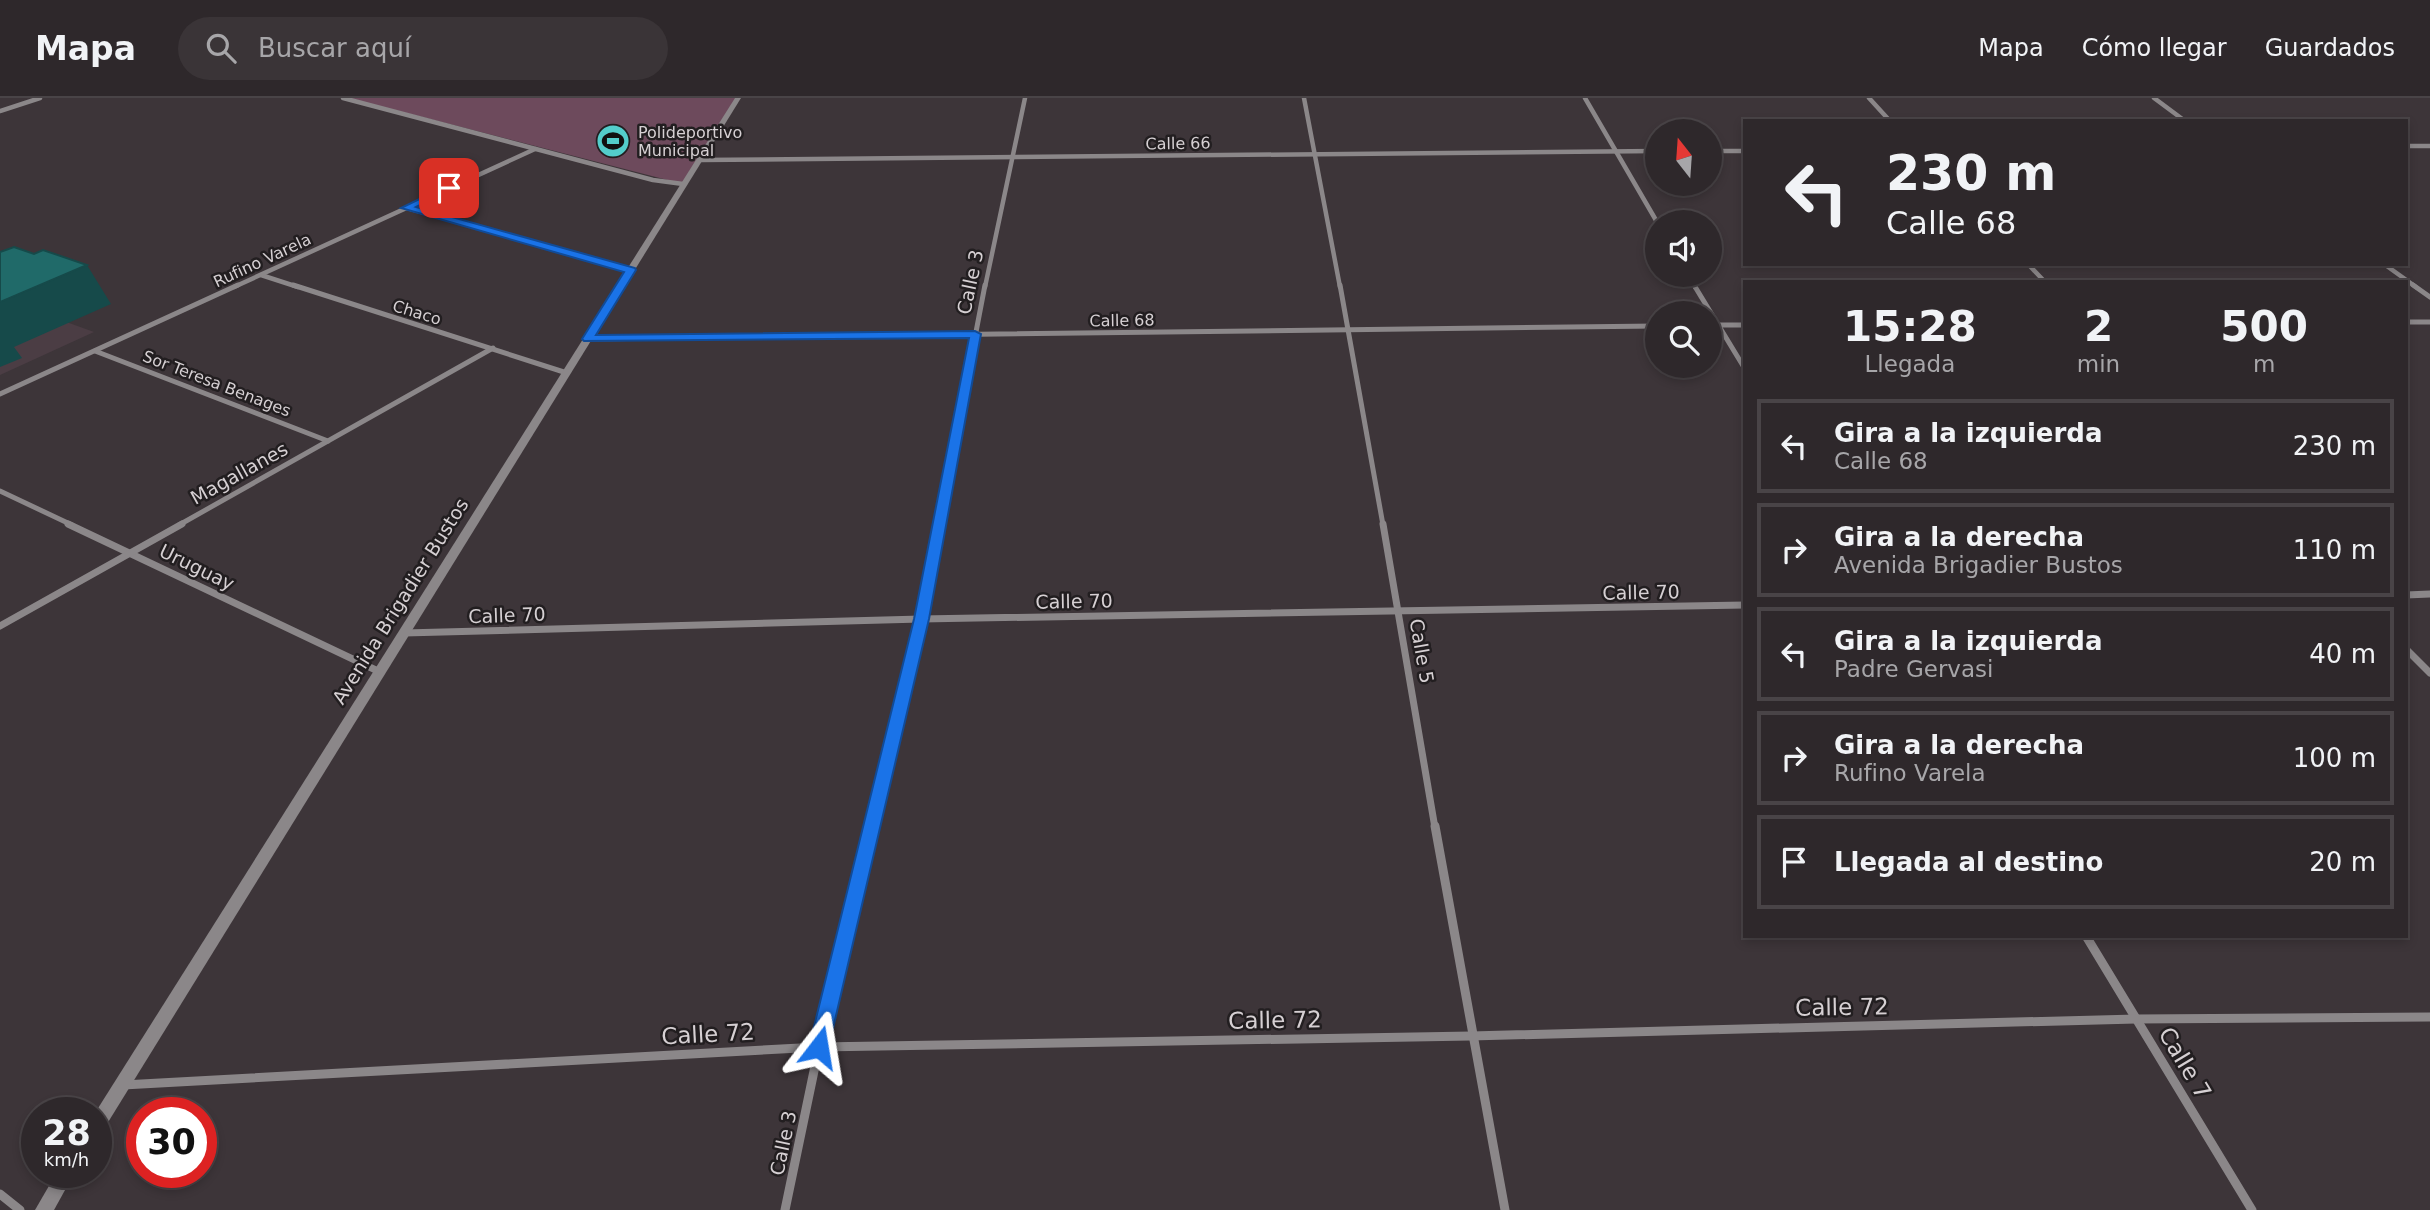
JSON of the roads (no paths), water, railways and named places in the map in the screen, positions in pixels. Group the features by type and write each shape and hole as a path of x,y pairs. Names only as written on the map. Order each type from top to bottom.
{"street":[{"path":"0,111 40,98"},
{"path":"343,98 653,180 684,184"},
{"name":"Avenida Brigadier Bustos","path":"112,1101 738,98"},
{"name":"Calle 3","path":"785,1210 819,1047 922,619 975,334 1025,98"},
{"name":"Calle 5","path":"1304,98 1399,612 1471,1036 1505,1210"},
{"path":"1585,98 1650,210"},
{"path":"1869,98 1888,119"},
{"path":"2154,98 2182,119"},
{"path":"2408,146 2430,146"},
{"name":"Rufino Varela","path":"0,394 535,149"},
{"name":"Calle 66","path":"700,160 1645,151"},
{"path":"1722,151 1743,151"},
{"path":"406,208 631,270"},
{"path":"2030,266 2043,280"},
{"path":"2387,266 2406,280"},
{"name":"Chaco","path":"260,275 567,373"},
{"path":"2408,281 2430,297"},
{"path":"2408,322 2430,322"},
{"path":"1722,325 1743,325"},
{"name":"Calle 68","path":"588,339 1645,326"},
{"path":"1722,332 1743,366"},
{"name":"Magallanes","path":"0,626 493,348"},
{"name":"Sor Teresa Benages","path":"95,351 328,441"},
{"name":"Uruguay","path":"0,491 380,672"},
{"path":"2408,595 2430,594"},
{"name":"Calle 70","path":"404,634 922,619 1743,606"},
{"path":"2408,651 2430,673"},
{"name":"Calle 7","path":"2087,938 2252,1210"},
{"name":"Calle 72","path":"122,1085 819,1047 1471,1036 2136,1019 2430,1017"},
{"path":"44,1210 58,1188"},
{"path":"0,1194 20,1210"}],"place":[{"name":"Polideportivo Municipal","path":"613,141"}]}
